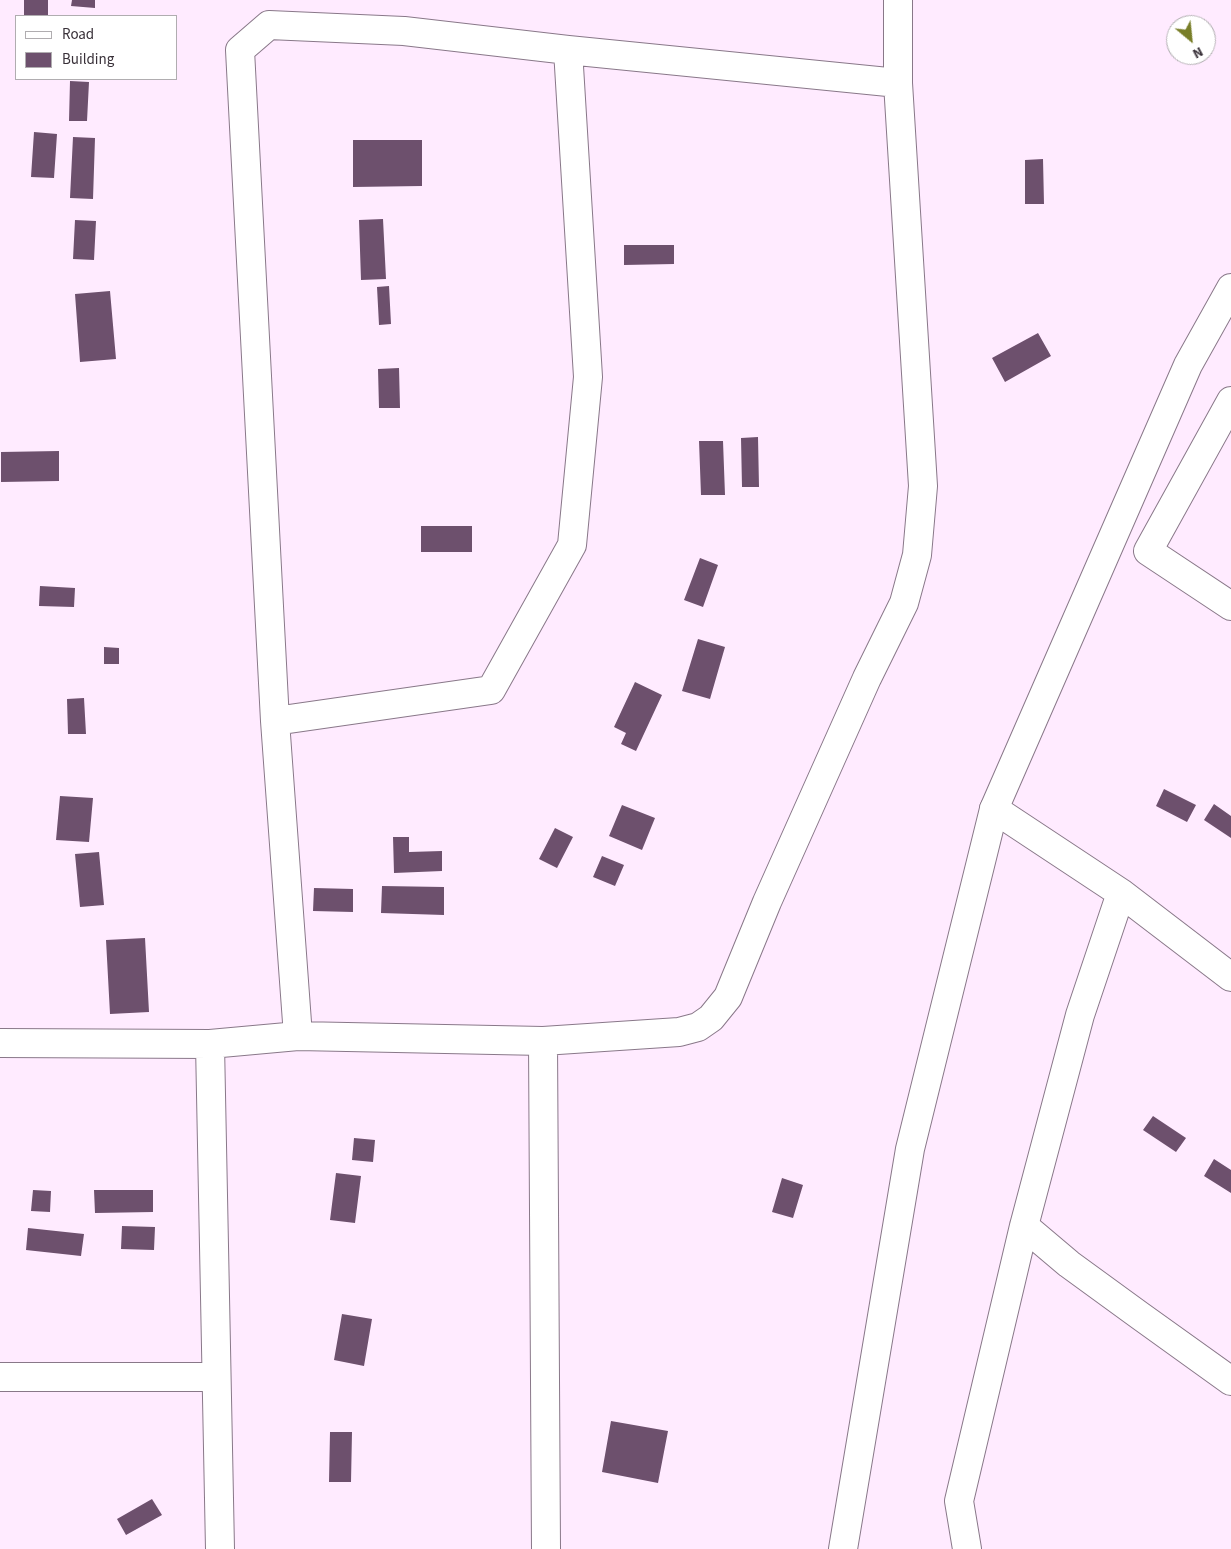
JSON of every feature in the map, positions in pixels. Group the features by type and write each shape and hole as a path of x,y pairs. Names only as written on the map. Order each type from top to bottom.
{"street":[{"path":"0,1044 210,1044 298,1036 543,1041 679,1032 698,1027 711,1018 728,997 767,902 867,678 904,603 917,555 923,486 898,83 898,0"},
{"path":"298,1036 275,720 240,50 270,25 404,31 568,50 898,83"},
{"path":"275,720 491,690 572,545 588,377 568,50"},
{"path":"843,1549 910,1149 994,809 1188,365 1231,288"},
{"path":"1231,401 1148,551 1231,606"},
{"path":"994,809 1121,893 1231,977"},
{"path":"967,1549 959,1501 1024,1226 1080,1016 1121,893"},
{"path":"543,1041 546,1549"},
{"path":"210,1044 220,1549"},
{"path":"1024,1226 1069,1264 1231,1381"},
{"path":"0,1377 216,1377"}],"building":[{"path":"24,0 48,0 48,15 24,15"},
{"path":"72,0 95,0 95,8 71,6"},
{"path":"70,81 89,82 87,121 69,121"},
{"path":"34,132 57,134 54,178 31,177"},
{"path":"73,137 95,138 93,199 70,198"},
{"path":"353,140 422,140 422,186 353,187"},
{"path":"1043,159 1044,204 1025,204 1025,160"},
{"path":"383,219 386,279 361,280 359,220"},
{"path":"75,220 96,221 94,260 73,259"},
{"path":"624,245 674,245 674,264 624,265"},
{"path":"389,286 391,324 379,325 377,287"},
{"path":"110,291 116,359 80,362 75,294"},
{"path":"1038,333 1051,356 1005,382 992,358"},
{"path":"399,368 400,408 379,408 378,369"},
{"path":"758,437 759,487 742,487 741,438"},
{"path":"699,441 723,441 725,495 701,495"},
{"path":"59,451 59,481 1,482 1,452"},
{"path":"421,526 472,526 472,552 421,552"},
{"path":"700,558 718,565 703,607 684,600"},
{"path":"40,586 75,588 74,607 39,606"},
{"path":"698,639 725,647 710,699 682,691"},
{"path":"104,647 119,648 119,664 104,664"},
{"path":"635,682 662,695 636,751 621,744 626,733 614,727"},
{"path":"84,698 86,734 68,734 67,699"},
{"path":"1164,789 1196,805 1187,822 1156,806"},
{"path":"60,796 93,798 89,842 56,840"},
{"path":"1214,804 1231,816 1231,838 1204,820"},
{"path":"622,805 655,818 642,850 609,836"},
{"path":"555,828 573,837 557,868 539,859"},
{"path":"393,837 409,837 409,852 442,851 442,871 394,873"},
{"path":"99,852 104,905 80,907 75,854"},
{"path":"602,856 624,865 615,886 593,877"},
{"path":"382,886 444,887 444,915 381,913"},
{"path":"314,888 353,889 353,912 313,911"},
{"path":"145,938 149,1012 110,1014 106,940"},
{"path":"1153,1116 1186,1138 1176,1152 1143,1130"},
{"path":"354,1138 375,1140 373,1162 352,1160"},
{"path":"1214,1159 1231,1170 1231,1193 1204,1176"},
{"path":"336,1173 361,1176 355,1223 330,1220"},
{"path":"782,1178 803,1185 793,1218 772,1212"},
{"path":"33,1190 51,1191 50,1212 31,1211"},
{"path":"94,1190 153,1190 153,1212 95,1213"},
{"path":"122,1226 155,1227 154,1250 121,1249"},
{"path":"28,1228 84,1234 81,1256 26,1250"},
{"path":"342,1314 372,1319 364,1366 334,1360"},
{"path":"611,1421 668,1431 658,1483 602,1472"},
{"path":"330,1432 352,1432 351,1482 329,1482"},
{"path":"152,1499 162,1515 126,1535 117,1519"}]}
